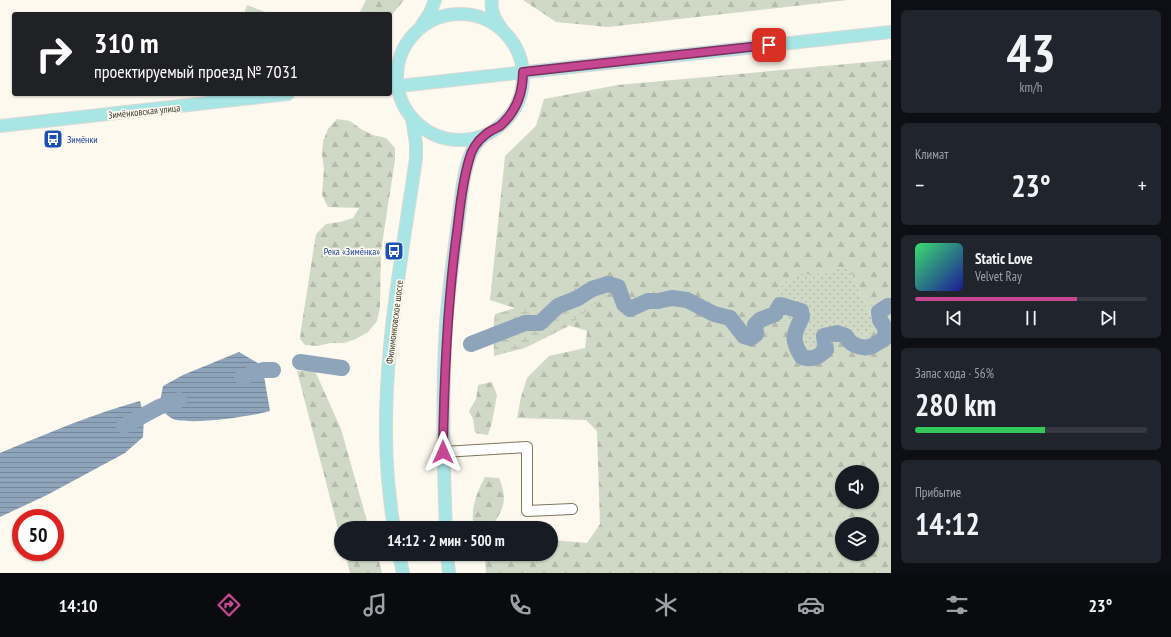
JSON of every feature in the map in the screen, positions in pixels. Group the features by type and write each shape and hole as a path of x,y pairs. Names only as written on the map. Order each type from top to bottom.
{"main road":[{"name":"Филимонковское шоссе","path":"435,0 430,13 420,29 408,43 400,59 398,78 394,87 412,118 425,129 441,137 463,140 485,135 500,126 512,113 522,89 523,72 517,50 493,16 491,6 492,0"},
{"name":"Филимонковское шоссе","path":"420,29 432,21 444,16 462,14 484,19 503,30"},
{"path":"394,87 891,32"},
{"name":"Зимёнковская улица","path":"0,126 270,96"},
{"name":"Филимонковское шоссе","path":"393,521 386,458 386,400 392,328 416,158 416,144 412,118"},
{"name":"Филимонковское шоссе","path":"446,521 443,452 446,324 453,258 465,177 469,158 475,146 485,135"},
{"path":"400,561 403,573"},
{"path":"447,561 448,573"}],"street":[{"path":"443,452 527,447 527,511 572,509"}],"green space":[{"path":"366,0 404,0 392,15 392,12 360,12"},
{"path":"523,0 848,0 608,27 556,22"},
{"path":"247,5 266,12 245,12"},
{"path":"891,60 891,573 486,573 485,561 558,561 558,541 587,543 600,524 597,431 586,420 517,418 521,397 527,378 549,356 585,348 587,331 490,300 505,156 536,126 544,99 618,85","holes":["837,267 850,269 875,323 872,334 857,335 839,328 817,336 813,348 801,342 806,329 795,320 782,323 768,321 765,318 775,293 785,282 796,274 824,274"]},
{"path":"337,119 350,121 373,135 386,138 395,148 395,160 381,251 380,307 377,321 368,332 356,339 344,343 330,343 318,346 305,345 300,339 316,234 326,224 353,218 359,208 328,207 322,195 324,168 322,155 323,141 328,129"},
{"path":"837,267 850,269 875,323 873,334 857,335 839,328 813,348 801,342 795,320 782,323 768,321 765,317 775,293 785,282 796,274 824,274"},
{"path":"612,278 621,286 620,289 616,289 592,306 567,327 525,348 494,356 493,331 495,314 518,307 538,309 565,292 596,280"},
{"path":"297,371 315,371 341,429 367,521 336,521"},
{"path":"492,382 497,395 488,435 475,433 473,419 469,411 476,399 478,385"},
{"path":"485,477 499,478 504,498 502,509 495,521 473,521 473,508 479,489"},
{"path":"347,561 379,561 382,573 350,573"}],"water":[{"path":"239,352 261,365 270,411 250,416 185,421 171,418 159,407 163,386 183,375"},
{"path":"140,401 144,416 143,437 125,453 47,495 17,509 12,509 12,511 0,517 0,453 87,418"}],"waterway":[{"path":"471,344 525,323 540,323 558,306 578,298 592,289 608,284 618,287 624,304 630,309 648,301 658,301 672,298 687,300 714,314 730,318 744,336 751,338 756,334 755,325 760,320 775,314 780,305 801,311 802,317 794,337 796,346 802,357 809,358 817,357 826,350 824,336 837,333 846,336 850,342 861,347 872,346 884,339 886,329 880,320 879,312 888,306 891,306"},
{"path":"300,362 342,368"},
{"path":"242,377 263,370 273,370"},
{"path":"124,426 159,407 179,400"}],"place":[{"name":"Зимёнки","path":"53,139"},
{"name":"Река «Зимёнка»","path":"394,251"}],"route":[{"path":"443,452 446,324 453,258 465,177 469,158 475,146 485,135 500,126 512,113 516,106 522,89 523,72 769,45"}]}
